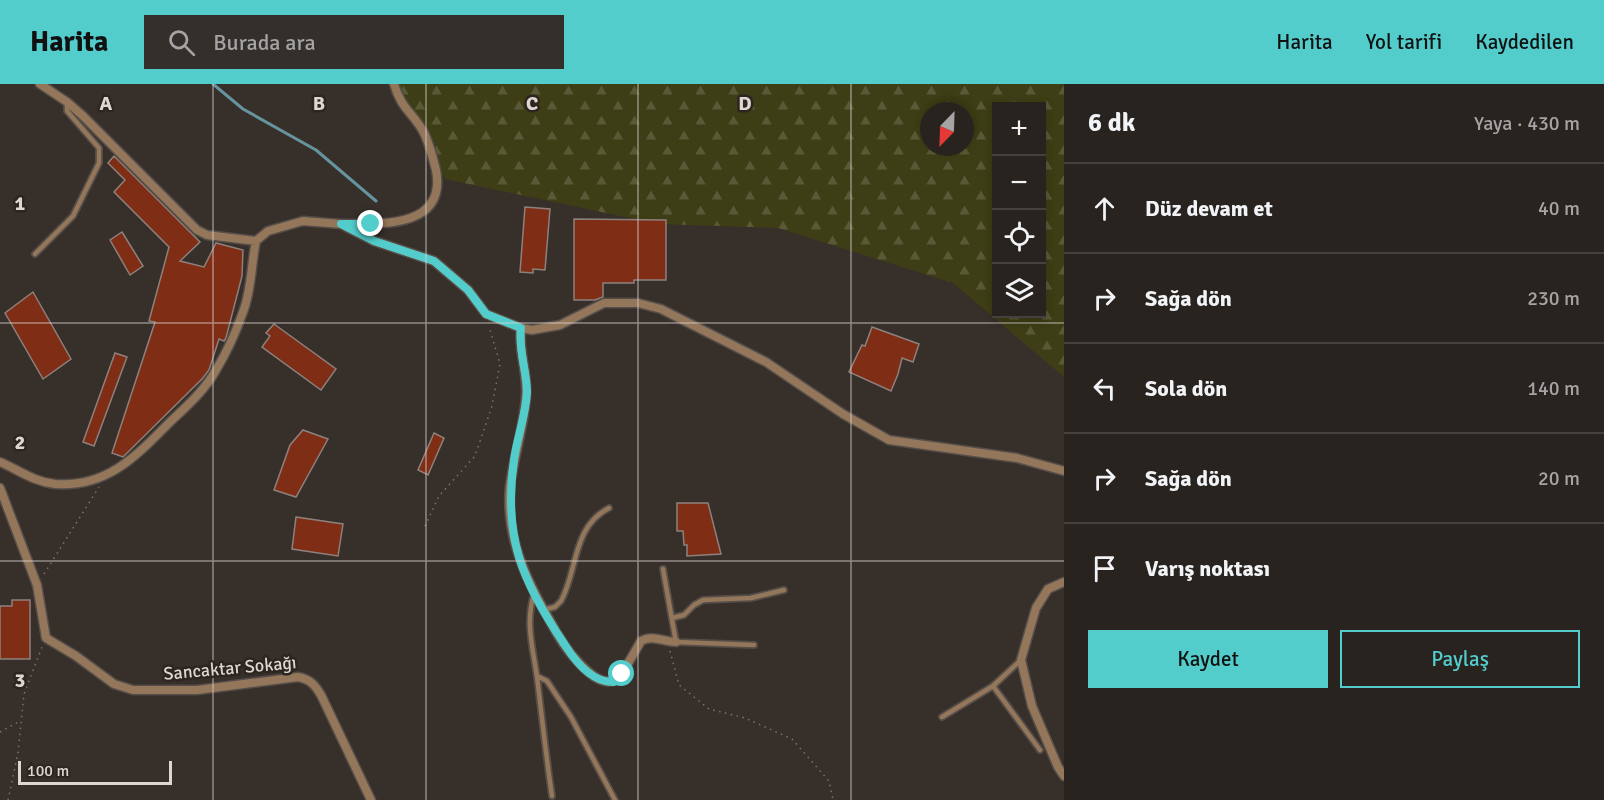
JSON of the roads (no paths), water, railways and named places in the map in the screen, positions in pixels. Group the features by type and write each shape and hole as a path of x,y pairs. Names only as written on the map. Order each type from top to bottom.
{"street":[{"path":"40,84 67,102 197,230 207,235 256,241"},
{"path":"0,462 32,478 57,484 83,481 111,472 133,459 186,406 216,371 232,341 244,311 256,241 268,231 303,221 371,224 409,220 428,209 436,195 438,185 435,169 423,131 399,100 394,84"},
{"path":"341,224 374,241 434,261 468,290 486,314 521,328 532,330 560,325 604,303 638,303 669,313 766,362 843,414 889,440 1017,458 1064,471"},
{"path":"521,328 520,340 527,378 527,395 514,456 510,510 516,546 534,594 577,662 602,681 614,682 619,679 641,641 657,638 672,642"},
{"name":"Sancaktar Sokağı","path":"0,488 37,585 46,638 114,684 133,690 197,690 298,677 306,678 321,695 371,800"},
{"path":"1064,582 1048,589 1036,608 1021,660 1032,706 1064,776"}],"lane":[{"path":"35,254 73,216 99,163 99,148 67,111 67,102"},
{"path":"543,610 555,607 561,601 584,534 597,517 609,508"},
{"path":"663,569 672,618 672,642 754,645"},
{"path":"672,618 684,615 703,600 751,598 784,590"},
{"path":"534,594 529,621 552,796"},
{"path":"942,717 993,686 1021,660"},
{"path":"537,676 547,681 571,717 615,800"},
{"path":"993,686 1040,750"}],"waterway":[{"path":"213,84 243,109 316,150 376,201"}]}
